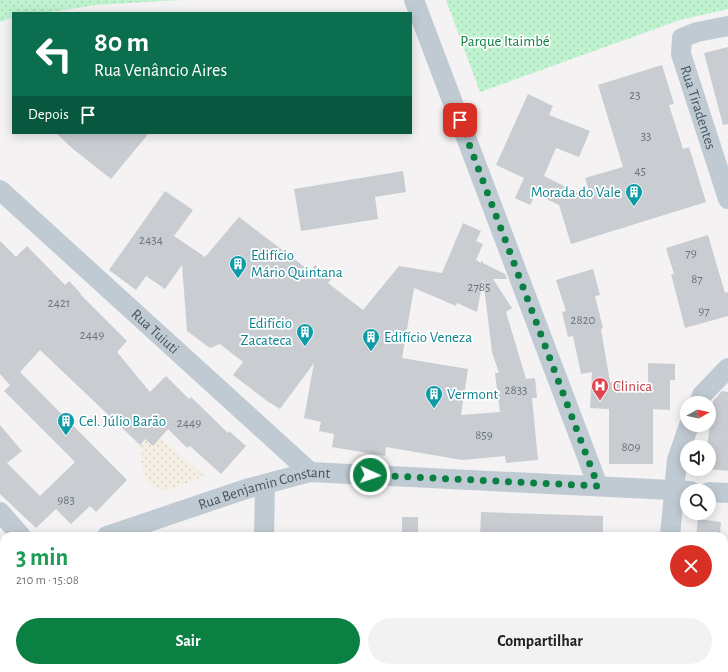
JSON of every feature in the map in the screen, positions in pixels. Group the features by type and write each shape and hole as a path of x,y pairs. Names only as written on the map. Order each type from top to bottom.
{"street":[{"path":"415,2 598,486"},
{"name":"Rua Tiradentes","path":"728,26 697,32 682,38 681,54 728,199"},
{"name":"Rua Tuiuti","path":"0,190 310,472"},
{"path":"702,396 728,368"},
{"path":"681,484 677,460 687,432"},
{"name":"Rua Benjamin Constant","path":"118,532 265,484 310,472 680,491"},
{"path":"264,532 265,484"},
{"path":"716,492 728,493"},
{"path":"671,532 680,499"},
{"path":"0,512 18,532"}],"sand":[{"path":"160,438 205,476 165,491 148,484 141,466 142,450 138,447 145,439 153,446"}],"green space":[{"path":"0,0 179,0 97,5 51,12 12,12 12,17 0,22"},
{"name":"Parque Itaimbé","path":"446,0 728,0 728,9 680,20 480,92"}],"building":[{"path":"728,47 728,124 723,125 704,53"},
{"path":"662,65 674,104 669,105 683,149 689,147 706,202 571,244 559,205 536,194 530,205 515,198 524,178 496,165 528,94 553,106 549,115 590,131 579,157 556,148 544,176 592,200 585,178 623,167 598,85"},
{"path":"57,134 148,134 111,179 73,149"},
{"path":"403,171 406,192 375,197 378,219 301,231 294,189"},
{"path":"165,191 193,210 174,236 205,257 239,217 310,271 315,265 332,278 328,283 363,310 399,266 442,273 463,223 481,231 476,241 483,244 476,260 481,263 481,260 483,263 505,274 507,279 493,279 512,308 506,312 526,379 535,378 537,398 532,398 538,460 506,463 505,456 462,460 386,447 385,456 332,447 334,434 319,431 321,422 304,418 314,363 280,409 233,375 243,362 220,344 210,348 187,331 182,265 165,289 146,276 136,290 109,270","holes":["483,279 492,352 499,373 495,373 500,412 461,415 468,369 402,358 414,288 456,306 457,303 477,312"]},
{"path":"708,235 725,293 728,292 728,316 685,328 671,274 674,274 666,248"},
{"path":"0,241 16,257 27,246 65,285 69,281 75,287 80,294 127,341 117,352 150,392 166,376 189,399 191,397 228,433 229,431 246,446 221,474 190,446 187,448 168,429 153,446 145,439 140,445 40,350 20,372 127,480 96,512 90,506 71,524 56,509 36,528 0,494 0,425 22,451 7,463 40,496 75,462 4,391 10,385 0,374"},
{"path":"593,269 600,295 595,296 603,328 601,329 610,382 648,383 648,363 675,364 675,380 670,380 670,410 653,409 653,464 609,464 609,409 590,408 592,372 581,374 573,336 568,337 562,312 566,311 556,280"},
{"path":"722,391 728,392 728,471 716,470 716,440 708,440 709,432 716,432 716,398"},
{"path":"481,512 603,516 603,532 480,532"},
{"path":"402,517 418,517 418,532 402,532"},
{"path":"698,520 721,522 720,532 696,532"}],"place":[{"name":"Morada do Vale","path":"634,207"},
{"name":"Edifício Mário Quintana","path":"238,279"},
{"name":"Edifício Zacateca","path":"305,347"},
{"name":"Edifício Veneza","path":"371,352"},
{"name":"Clinica","path":"600,401"},
{"name":"Vermont","path":"434,409"},
{"name":"Cel. Júlio Barão","path":"66,436"}],"route":[{"path":"370,475 598,486 460,120"}]}
